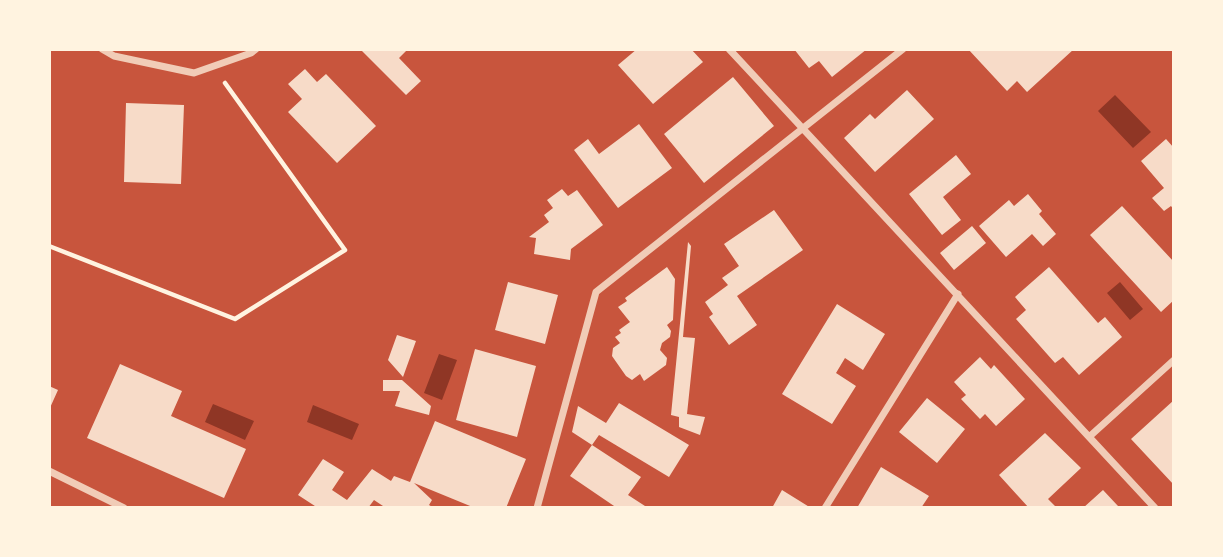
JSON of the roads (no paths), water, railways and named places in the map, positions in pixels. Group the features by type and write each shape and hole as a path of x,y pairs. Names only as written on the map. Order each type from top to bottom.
{"street":[{"path":"102,49 114,56 194,73 256,49"},
{"path":"729,49 1156,508"},
{"path":"537,508 596,292 902,49"},
{"path":"825,508 958,294"},
{"path":"1089,437 1174,360"},
{"path":"49,471 124,508"}]}
